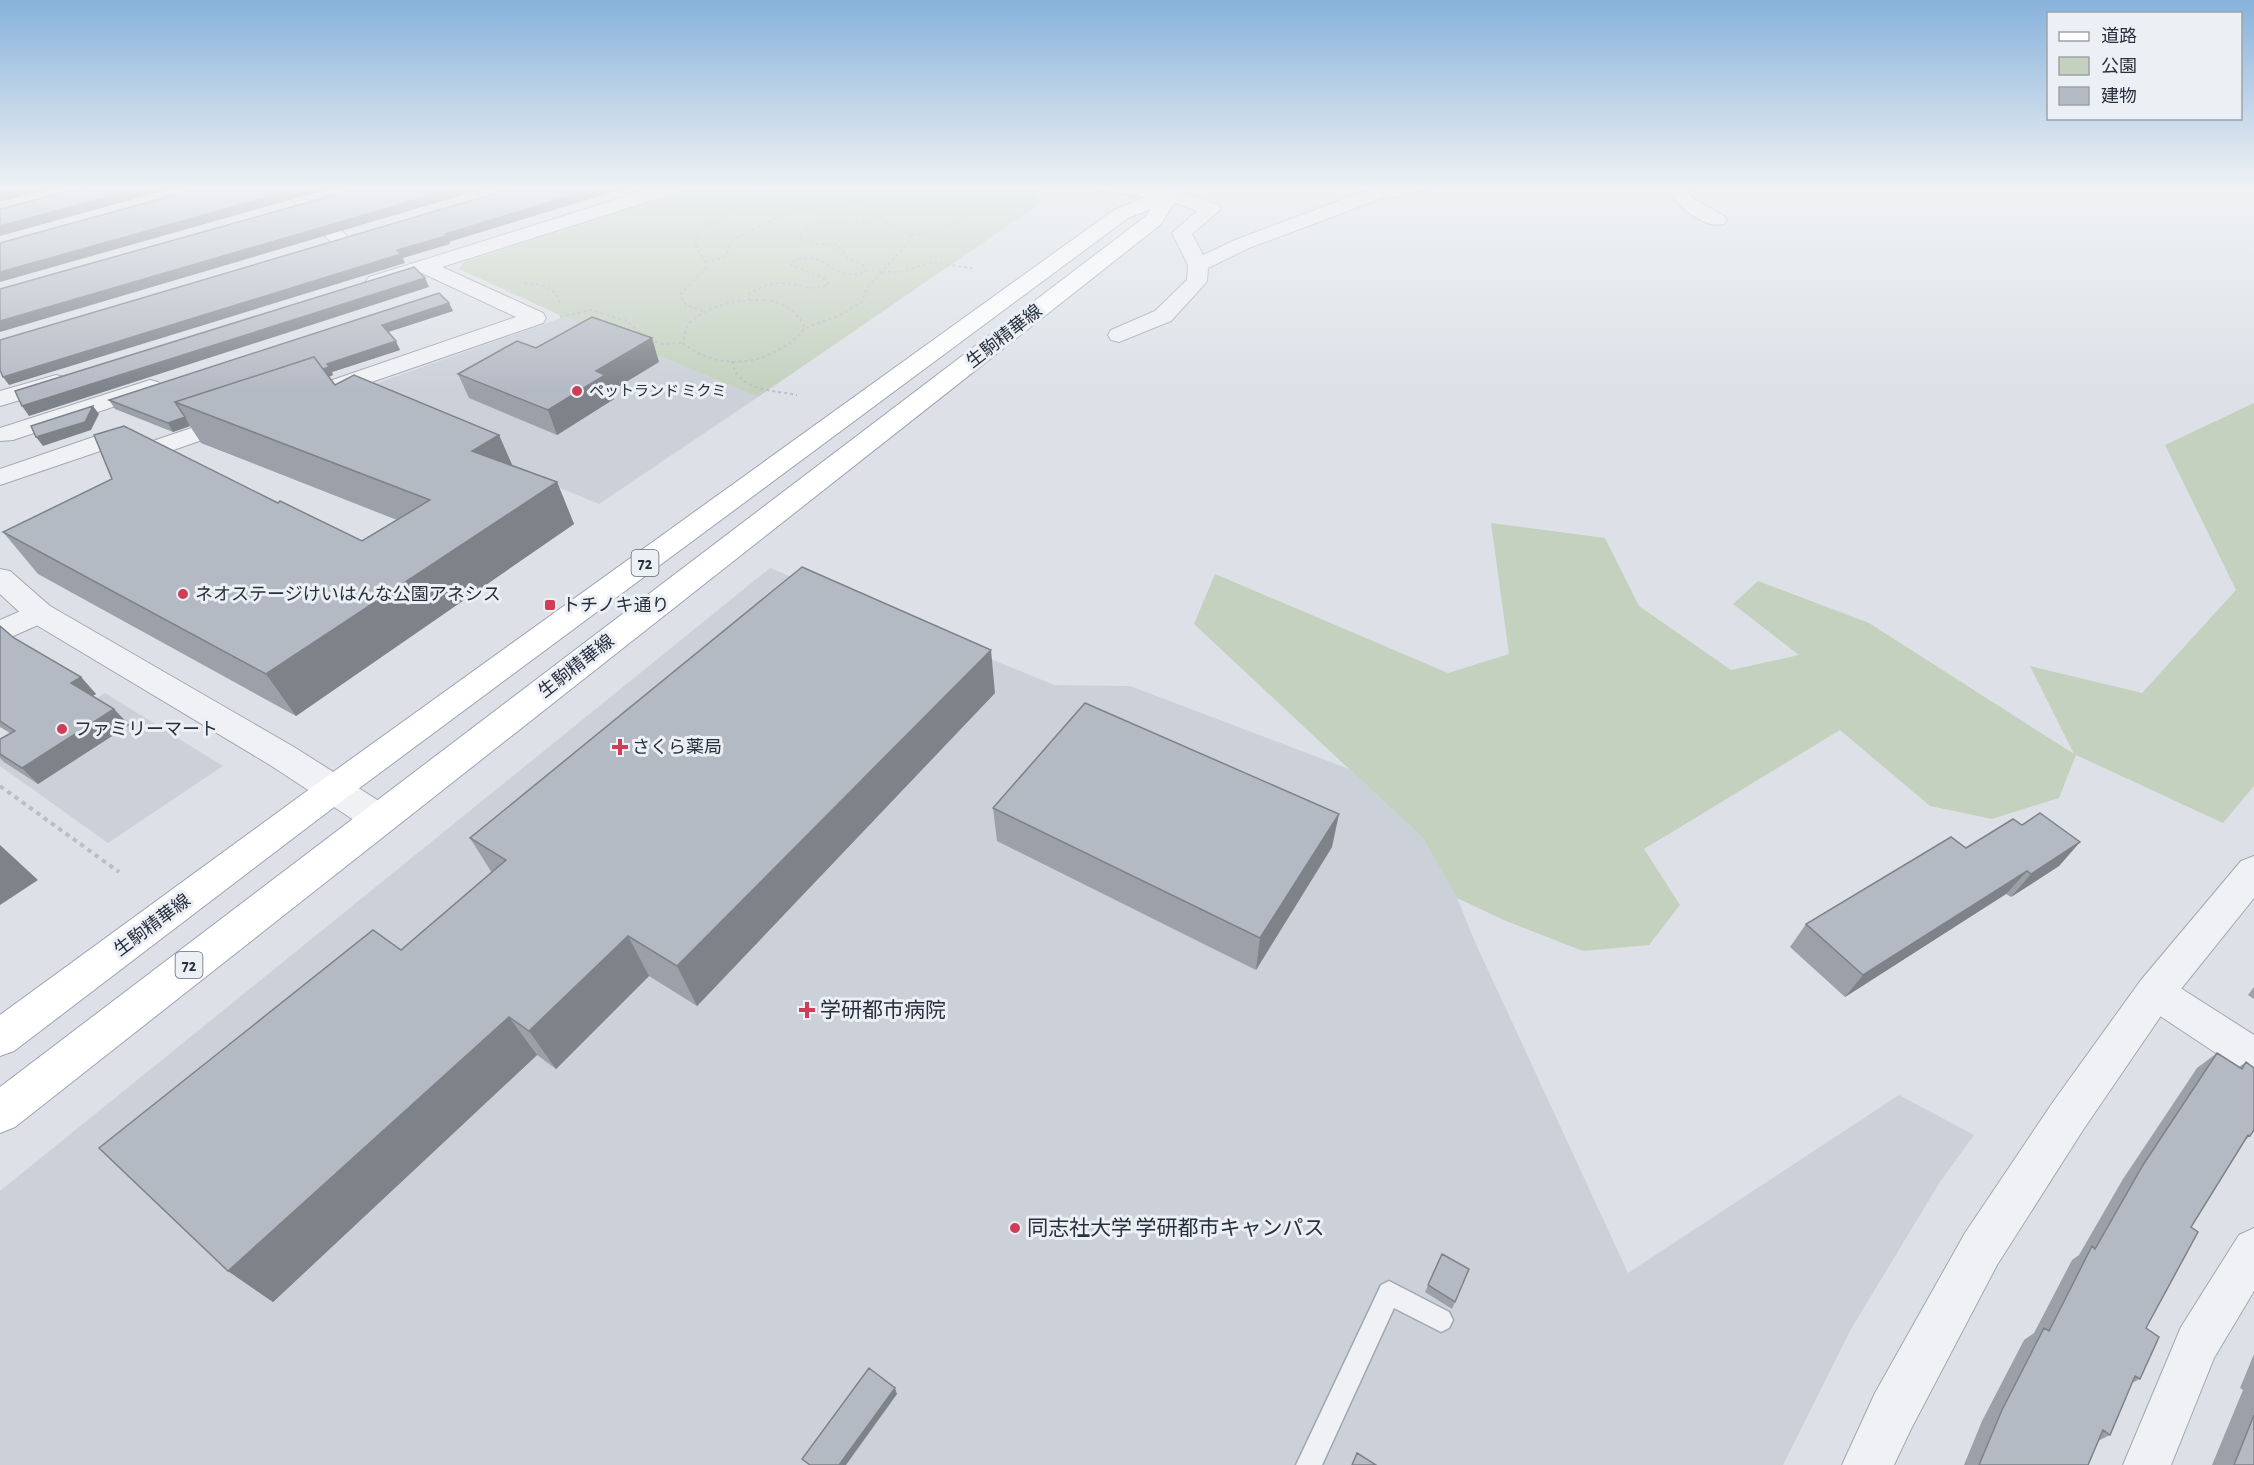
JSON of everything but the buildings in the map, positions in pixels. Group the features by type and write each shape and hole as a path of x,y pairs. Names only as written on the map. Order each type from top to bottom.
{"main road":[{"name":"生駒精華線","path":"0,1038 334,789 1066,254"},
{"name":"生駒精華線","path":"0,1113 378,818 1111,254"}],"street":[{"path":"360,286 461,254"},
{"path":"1119,335 1163,316 1197,281 1198,265 1193,254"},
{"path":"1198,265 1220,254"},
{"path":"299,399 535,318 424,266"},
{"path":"431,295 465,284"},
{"path":"0,399 79,375"},
{"path":"28,467 2,431 173,380"},
{"path":"0,477 114,438 130,456 254,414"},
{"path":"0,578 39,613 282,756 301,771 334,789 378,818"},
{"path":"0,632 39,613"},
{"path":"1868,1465 1893,1411 1981,1249 2068,1116 2155,992 2254,871"},
{"path":"2155,992 2254,1056"},
{"path":"2147,1465 2197,1343 2254,1250"}],"lane":[{"path":"1309,1465 1389,1293 1442,1320"}],"path":[{"path":"701,254 706,262 703,273 680,295 686,304 704,312"},
{"path":"706,262 725,257 726,254"},
{"path":"844,254 847,258 863,265 866,271"},
{"path":"521,283 542,284 556,292 560,297 558,317 591,310 627,321 652,342 683,343 696,354 717,360 732,361 766,355 786,348 798,339 805,328 842,314 861,303 867,288 898,254"},
{"path":"749,301 749,294 770,285 782,284 816,290 829,284 824,278 796,269 791,265 792,261 799,257 819,258 837,274 847,277 858,276 866,271 900,272 932,262 976,269"},
{"path":"683,343 687,324 704,312 749,301 770,301 788,306 800,316 805,328"},
{"path":"732,361 739,379 797,395"},
{"path":"0,786 119,872"}],"shaded area":[{"path":"564,317 758,397 599,504 338,397"},
{"path":"770,568 1054,685 1130,686 1349,769 1423,838 1457,898 1475,942 1628,1273 1899,1095 1974,1135 1940,1182 1851,1329 1783,1465 0,1465 0,1191"},
{"path":"105,693 223,766 108,843 0,766 0,757"}],"green space":[{"path":"488,254 966,254 758,397 564,317 459,269 464,262"},
{"path":"2254,403 2254,786 2223,823 2076,755 2059,798 1992,819 1930,806 1840,730 1644,849 1680,905 1649,945 1583,951 1506,921 1457,898 1423,838 1194,624 1215,574 1448,673 1509,654 1491,523 1605,538 1639,606 1731,670 1799,655 1733,604 1758,581 1869,623 2074,754 2030,666 2142,693 2236,590 2165,445"}],"place":[{"name":"ペットランド ミクミ","path":"577,391"},
{"name":"ネオステージけいはんな公園アネシス","path":"183,594"},
{"name":"トチノキ通り","path":"550,605"},
{"name":"ファミリーマート","path":"62,729"},
{"name":"さくら薬局","path":"620,747"},
{"name":"学研都市病院","path":"807,1010"},
{"name":"同志社大学 学研都市キャンパス","path":"1015,1228"}]}
